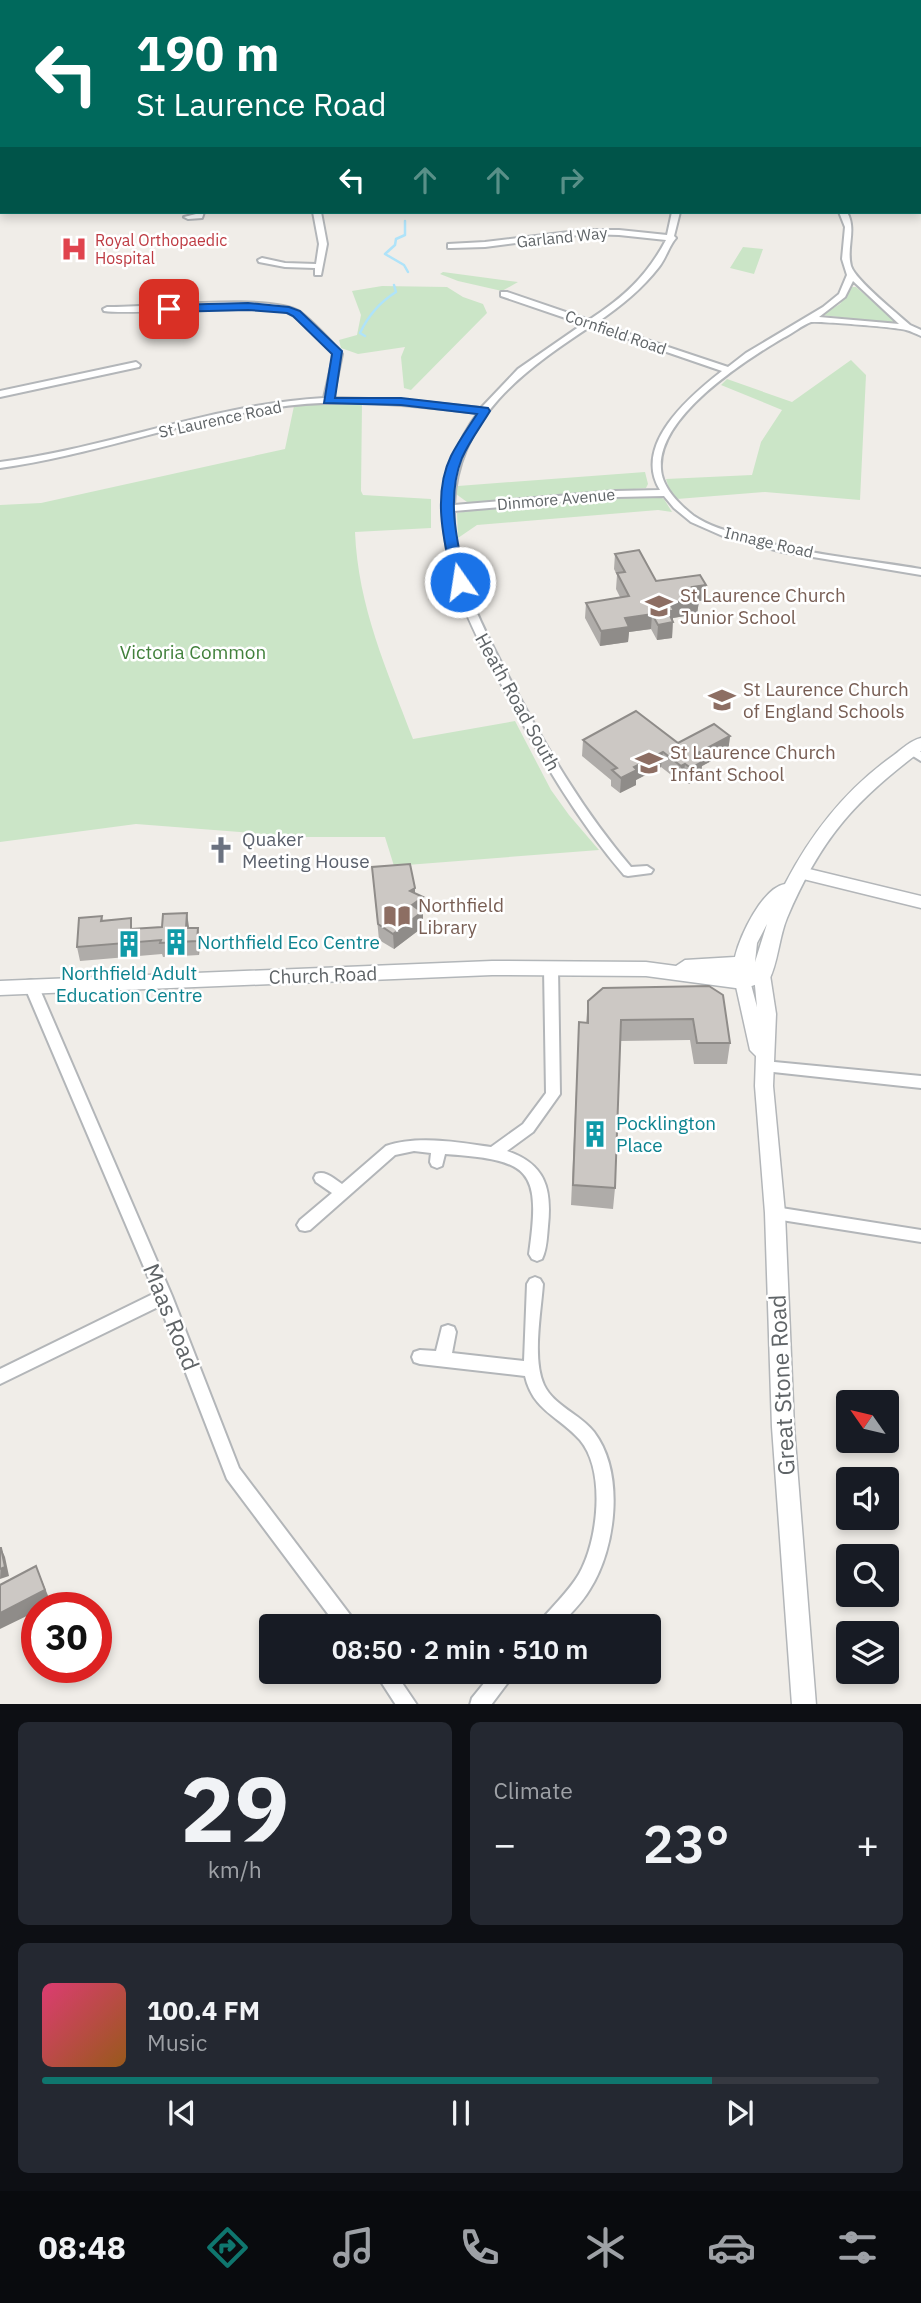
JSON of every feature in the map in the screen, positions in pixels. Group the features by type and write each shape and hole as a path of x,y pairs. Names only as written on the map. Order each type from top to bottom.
{"main road":[{"path":"762,975 777,916 801,873 847,805 864,786 918,750"},
{"path":"743,973 746,945 762,914 801,873"},
{"name":"Church Road","path":"0,988 551,968 646,969 762,975"}],"street":[{"path":"188,217 200,214 211,216"},
{"path":"262,260 318,270 323,244 317,214"},
{"name":"Heath Road South","path":"647,870 628,872 604,845 573,802 534,736 473,620 449,538 447,509 456,458 484,411 526,366 638,288 654,270 673,238 676,214"},
{"path":"844,214 850,223 846,267 851,275 907,327"},
{"name":"Garland Way","path":"450,245 502,244 558,234 601,231 673,238"},
{"path":"666,493 661,487 656,465 660,447 685,410 728,370 828,309 842,296 851,275"},
{"name":"Cornfield Road","path":"504,293 728,370"},
{"path":"107,309 248,306 289,310 296,313 338,354 328,401"},
{"path":"808,319 907,327 921,333"},
{"path":"0,394 136,365"},
{"name":"St Laurence Road","path":"0,465 115,443 270,405 328,401 401,402 484,411"},
{"name":"Dinmore Avenue","path":"447,509 616,494 666,493"},
{"name":"Innage Road","path":"666,493 678,508 701,524 735,536 765,545 921,572"},
{"path":"801,873 921,902"},
{"path":"494,1152 528,1128 553,1094 551,968"},
{"name":"Great Stone Road","path":"743,973 764,1066"},
{"name":"Great Stone Road","path":"762,975 767,1014 764,1066 775,1213 783,1427 804,1704"},
{"name":"Maas Road","path":"31,985 164,1296 233,1473 339,1614"},
{"path":"764,1066 921,1082"},
{"path":"305,1225 391,1150 414,1144 438,1155 494,1152 521,1162 533,1172 543,1201 537,1254"},
{"path":"321,1178 342,1192"},
{"path":"775,1213 921,1236"},
{"path":"534,1284 532,1369 538,1390 553,1409 591,1440 600,1465 604,1498 597,1557 583,1583 557,1614"},
{"path":"0,1377 164,1296"},
{"path":"443,1359 448,1332"},
{"path":"421,1357 532,1369"},
{"path":"393,1684 408,1704"},
{"path":"479,1704 495,1684"}],"green space":[{"path":"743,247 763,249 754,274 730,268"},
{"path":"443,272 518,282 502,291 458,281 440,274"},
{"path":"382,286 447,287 463,297 483,304 487,313 411,390 404,388 401,357 405,347 358,354 341,348 339,340 357,335 361,315 352,291"},
{"path":"852,287 856,287 898,324 822,315 840,304"},
{"path":"851,360 866,375 860,500 765,492 677,499 670,492 666,479 752,475 761,442 782,410 721,385 727,379 792,402"},
{"name":"Victoria Common","path":"337,402 362,403 363,495 431,499 431,528 355,532 357,560 375,638 413,739 515,721 551,790 599,850 394,866 385,837 303,837 136,824 0,842 0,505 41,503 285,449 294,406"},
{"path":"645,472 648,484 646,488 485,502 467,502 456,494 458,486"},
{"path":"657,496 664,499 672,512 658,510 477,525 458,538 457,513 493,507"}],"building":[{"path":"639,550 656,581 700,575 706,585 692,587 699,599 670,603 674,611 668,611 673,622 658,625 652,614 625,618 629,627 601,631 586,603 629,596 617,573 625,572 615,554"},
{"path":"636,711 678,743 714,724 730,736 694,755 702,762 691,768 685,764 681,766 663,752 634,767 637,770 621,778 612,770 617,768 583,740"},
{"name":"Northfield Library","path":"410,864 415,888 410,891 423,897 412,905 422,912 393,934 378,924 372,867"},
{"path":"187,913 186,928 198,928 197,941 160,943 161,940 77,947 79,918 102,916 101,921 131,918 131,929 162,927 163,914"},
{"name":"Pocklington Place","path":"709,986 723,995 730,1043 697,1043 693,1019 621,1020 615,1188 573,1185 579,1022 588,1023 588,1001 603,988"},
{"path":"0,1548 5,1567 0,1569"},
{"path":"36,1566 45,1590 21,1592 21,1602 0,1613 0,1585"}],"waterway":[{"path":"405,221 405,235 396,239 395,245 385,254 404,265 408,272"},
{"path":"365,336 360,333 363,327 380,305 396,292 394,285"}],"place":[{"name":"Royal Orthopaedic Hospital","path":"74,249"},
{"name":"St Laurence Church Junior School","path":"659,606"},
{"name":"St Laurence Church of England Schools","path":"722,700"},
{"name":"St Laurence Church Infant School","path":"649,763"},
{"name":"Quaker Meeting House","path":"221,850"},
{"name":"Northfield Library","path":"397,916"},
{"name":"Northfield Eco Centre","path":"176,942"},
{"name":"Northfield Adult Education Centre","path":"129,944"},
{"name":"Pocklington Place","path":"595,1134"}],"route":[{"path":"169,309 248,306 296,313 338,354 328,401 370,400 484,411 469,432 456,458 450,484 447,509 449,538 460,582"}]}
